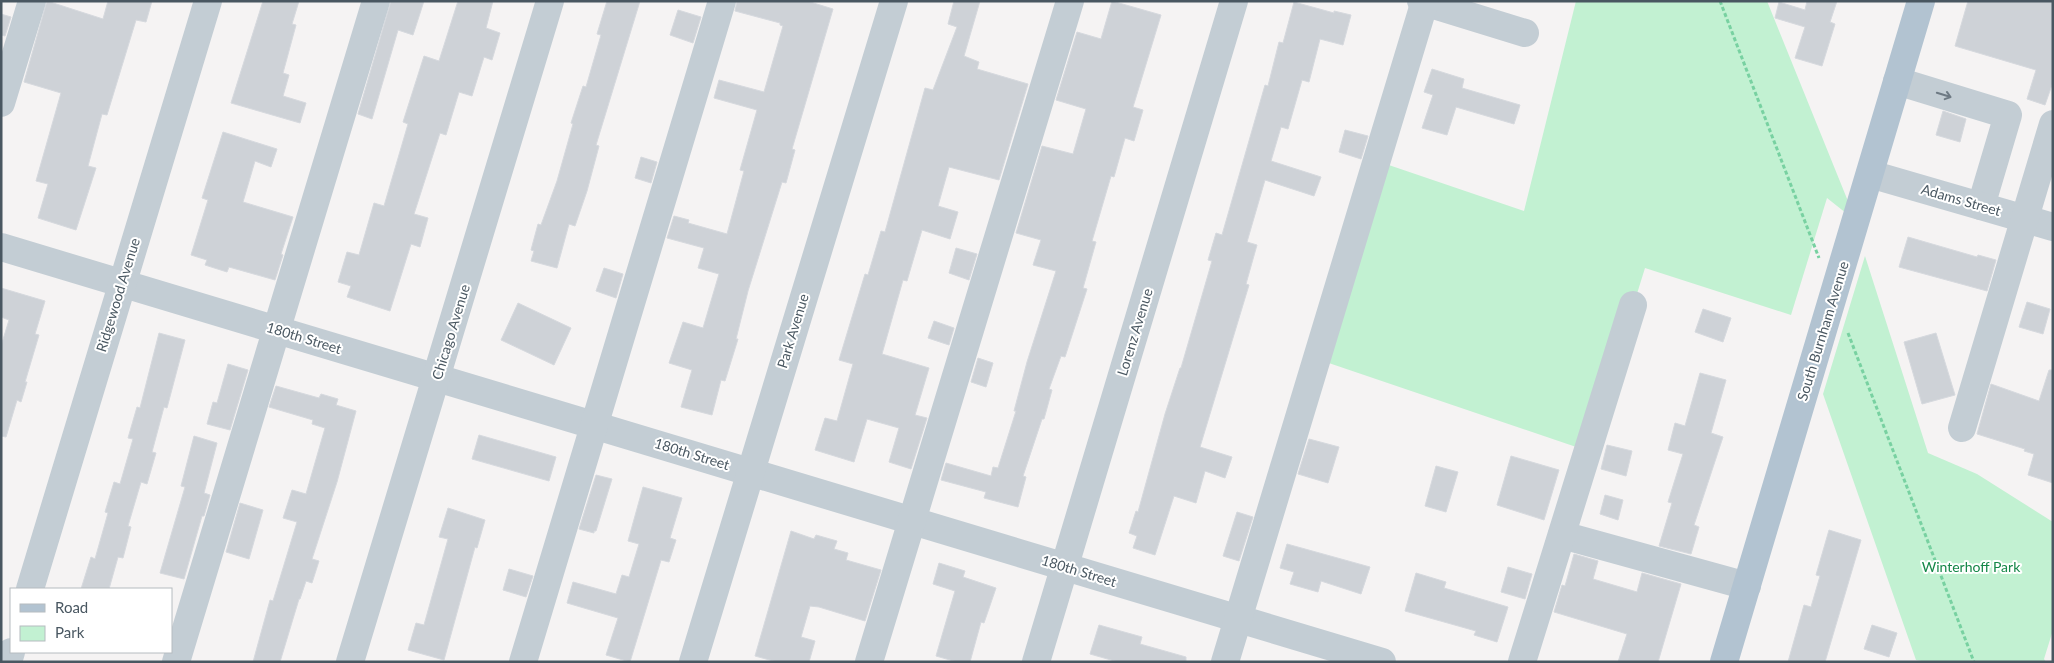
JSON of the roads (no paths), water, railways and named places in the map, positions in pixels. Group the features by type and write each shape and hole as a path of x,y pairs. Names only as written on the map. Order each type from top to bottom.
{"main road":[{"name":"South Burnham Avenue","path":"1724,662 1921,1"}],"street":[{"path":"1,103 32,1"},
{"name":"Ridgewood Avenue","path":"30,588 208,1"},
{"path":"176,662 376,1"},
{"name":"Chicago Avenue","path":"350,662 550,1"},
{"path":"523,662 722,1"},
{"name":"Park Avenue","path":"693,662 894,1"},
{"path":"869,662 1070,1"},
{"name":"Lorenz Avenue","path":"1036,662 1234,1"},
{"path":"1225,662 1423,2 1525,33"},
{"path":"1898,81 2008,115 1981,206"},
{"path":"1962,428 2053,124"},
{"name":"Adams Street","path":"1870,174 2053,227"},
{"name":"180th Street","path":"1,247 1382,662"},
{"path":"1522,662 1633,305"},
{"path":"1562,535 1747,586"}],"park label":[{"name":"Winterhoff Park","path":"1971,567"}]}
